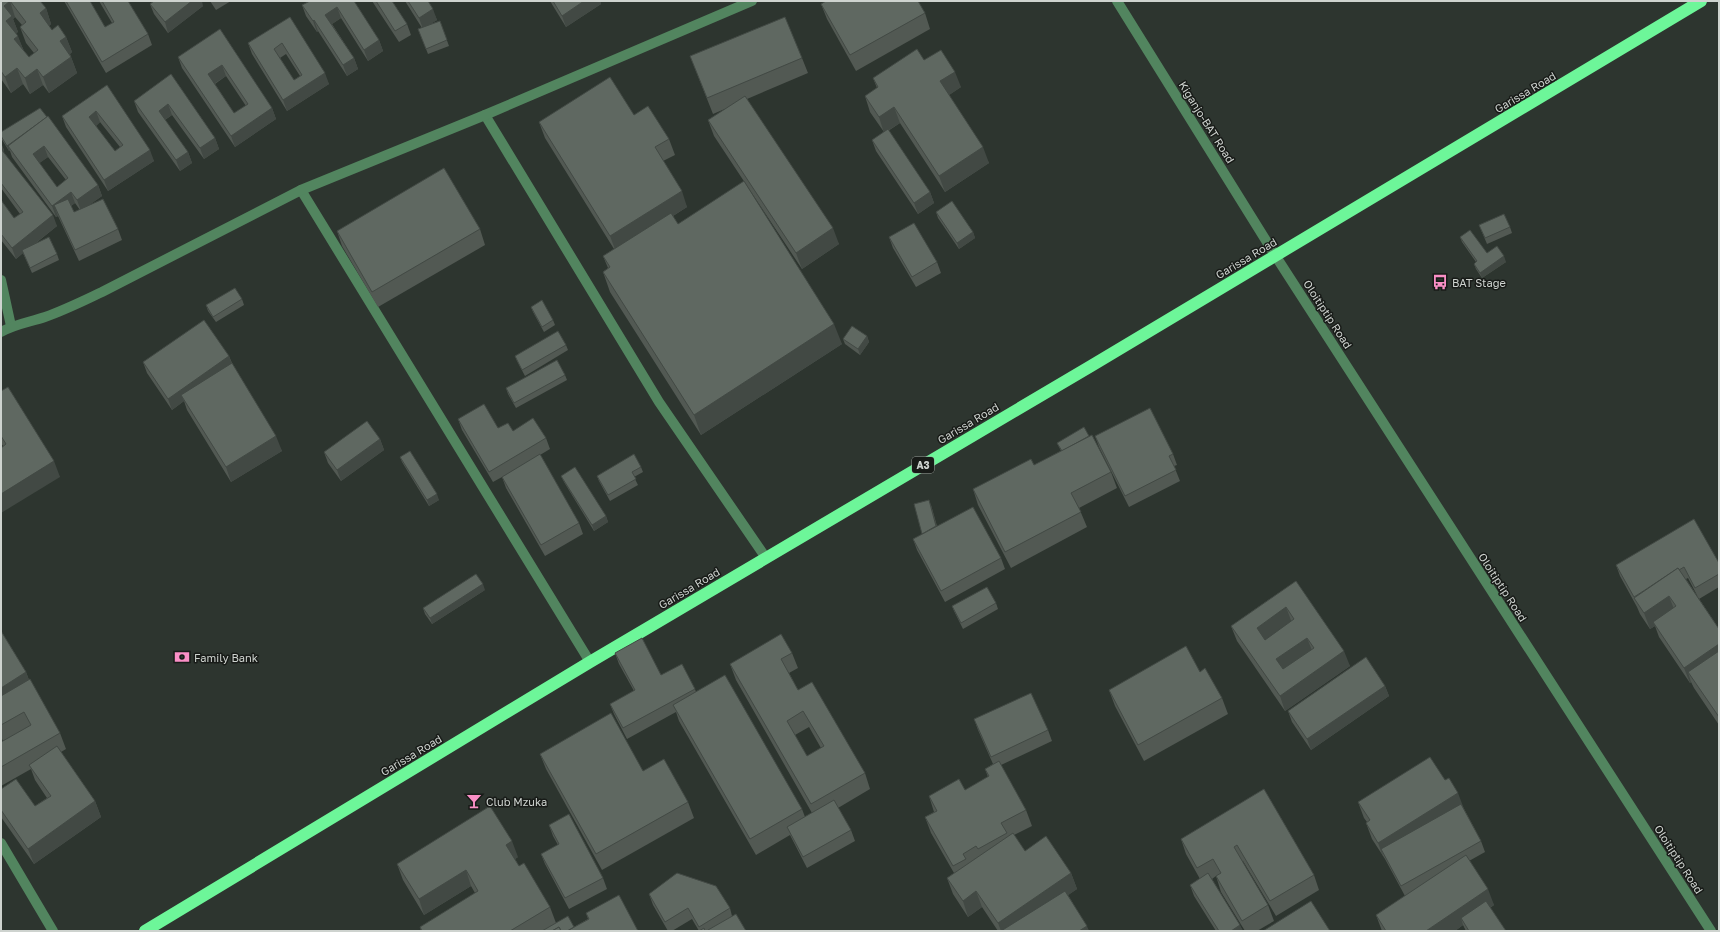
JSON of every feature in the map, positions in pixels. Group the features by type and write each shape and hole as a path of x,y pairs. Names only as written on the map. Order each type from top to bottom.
{"highway":[{"name":"Garissa Road","path":"145,931 590,662 1701,1"}],"street":[{"path":"1,332 12,326 43,318 72,307 301,190 485,115 752,1"},
{"name":"Kiganjo-BAT Road","path":"1118,1 1276,255"},
{"path":"485,115 659,402 766,558"},
{"path":"301,190 590,662"},
{"name":"Oloitiptip Road","path":"1276,255 1711,931"},
{"path":"1,280 12,326"},
{"path":"1,843 53,931"}],"building":[{"path":"1,1 10,1 40,1 46,8 40,13 52,30 58,25 66,37 60,41 71,57 43,77 37,69 25,78 17,68 5,77 1,71","holes":["10,1 26,22 20,27 38,50 29,57 14,39 18,36 6,21 12,16 4,6"]},
{"path":"66,1 90,1 105,27 114,22 102,1 128,1 148,34 102,62"},
{"path":"154,1 192,1 165,22 150,4"},
{"path":"310,1 354,1 379,40 364,50 337,7 325,15 354,58 343,65 314,20 313,21 302,5"},
{"path":"376,1 392,1 407,24 395,31"},
{"path":"408,1 428,1 433,9 419,18"},
{"path":"553,1 584,1 562,16"},
{"path":"826,1 918,1 925,13 850,55 821,4"},
{"path":"290,17 325,73 283,100 248,43","holes":["282,43 302,75 294,80 274,49"]},
{"path":"785,17 802,58 707,98 690,56"},
{"path":"440,21 447,40 426,49 418,29"},
{"path":"220,29 272,108 231,136 178,57","holes":["222,65 248,104 234,113 208,74"]},
{"path":"917,49 924,60 941,50 955,72 940,81 983,147 939,176 894,107 879,117 865,96 878,87 873,78"},
{"path":"171,74 215,138 200,148 168,104 159,111 188,152 176,160 134,101"},
{"path":"610,77 634,115 648,106 669,139 655,147 682,191 610,236 539,122"},
{"path":"107,85 150,150 104,180 62,116","holes":["96,111 123,145 115,151 89,117"]},
{"path":"745,96 833,228 796,253 708,120"},
{"path":"40,108 47,117 7,146 1,136 1,132"},
{"path":"48,116 98,185 77,200 71,192 52,206 8,146","holes":["44,146 68,178 57,187 33,154"]},
{"path":"888,129 930,192 914,203 872,140"},
{"path":"1,149 53,215 12,248 1,234 1,200 14,218 23,212 1,183"},
{"path":"444,168 480,229 372,292 337,231"},
{"path":"744,181 834,324 694,415 603,272 610,267 603,256 671,213 678,224"},
{"path":"68,199 74,212 103,199 118,229 75,250 54,205"},
{"path":"952,201 973,232 957,243 936,212"},
{"path":"1504,214 1510,227 1485,238 1479,225"},
{"path":"914,223 937,262 912,277 889,237"},
{"path":"1470,230 1487,253 1497,246 1504,256 1480,273 1474,264 1477,261 1460,237"},
{"path":"49,237 57,254 30,268 22,250"},
{"path":"235,288 242,299 213,317 206,305"},
{"path":"542,300 553,320 542,327 531,307"},
{"path":"204,320 229,356 168,399 143,362"},
{"path":"852,326 867,336 858,349 843,339"},
{"path":"558,331 566,345 522,370 515,356"},
{"path":"557,360 565,375 514,403 506,388"},
{"path":"232,363 276,436 226,467 181,395"},
{"path":"8,387 54,461 1,494 1,448 6,444 1,436 1,391"},
{"path":"484,404 498,428 508,423 513,431 533,418 546,438 489,472 458,419"},
{"path":"1150,408 1173,454 1169,456 1176,470 1125,496 1095,436"},
{"path":"367,421 380,439 337,470 324,452"},
{"path":"1084,427 1089,436 1062,451 1057,443"},
{"path":"1092,435 1111,472 1071,493 1081,512 1005,552 973,489 1031,459 1034,465"},
{"path":"410,451 437,494 427,500 400,457"},
{"path":"540,454 579,523 541,545 502,477"},
{"path":"634,454 641,467 632,472 636,479 608,495 597,476"},
{"path":"575,467 606,516 592,525 561,476"},
{"path":"929,500 936,526 922,534 914,504"},
{"path":"973,507 1001,558 941,591 913,539"},
{"path":"1694,519 1719,563 1719,574 1695,588 1684,567 1679,570 1678,568 1634,597 1616,565"},
{"path":"1678,568 1719,629 1719,644 1684,668 1653,622 1676,606 1669,596 1644,613 1634,598"},
{"path":"476,574 483,584 430,618 423,608"},
{"path":"1296,581 1344,651 1280,696 1231,626","holes":["1286,607 1294,619 1265,640 1257,628","1307,638 1314,648 1283,669 1276,659"]},
{"path":"987,587 996,603 961,623 952,606"},
{"path":"1,631 26,672 1,688"},
{"path":"781,634 792,653 781,659 798,690 812,682 865,773 811,804 730,664","holes":["803,711 824,746 807,756 787,721"]},
{"path":"642,638 661,675 682,664 695,689 623,728 610,704 635,690 615,653"},
{"path":"1186,646 1200,672 1205,668 1222,698 1138,745 1109,690"},
{"path":"1719,651 1719,717 1688,672"},
{"path":"1366,657 1385,686 1307,739 1288,711"},
{"path":"725,675 802,809 750,839 673,705"},
{"path":"30,679 60,733 1,767 1,742 31,725 24,712 1,725 1,696"},
{"path":"1031,693 1048,730 991,757 974,719"},
{"path":"611,713 643,771 664,759 688,802 596,854 540,754"},
{"path":"57,746 95,801 28,849 1,810 1,789 16,779 35,806 51,796 29,765"},
{"path":"1430,757 1445,780 1449,778 1458,793 1378,843 1366,823 1370,820 1358,802"},
{"path":"999,761 1026,810 1001,823 1007,833 978,849 976,846 963,854 966,859 953,866 925,817 937,811 929,796 959,779 965,790 989,776 985,769"},
{"path":"1264,789 1314,875 1270,901 1237,845 1234,847 1268,905 1242,921 1216,876 1221,873 1213,859 1197,868 1181,839"},
{"path":"834,800 851,830 803,857 787,827"},
{"path":"1461,804 1481,841 1401,886 1381,849"},
{"path":"490,806 512,841 506,845 519,866 524,863 550,907 510,931 422,931 420,927 478,891 466,870 419,899 397,864"},
{"path":"569,814 603,878 565,898 541,854 559,844 549,825"},
{"path":"1013,833 1025,851 1046,836 1071,873 998,923 976,891 963,901 947,878"},
{"path":"1466,855 1488,889 1426,931 1386,931 1376,915"},
{"path":"677,873 716,886 730,908 699,927 688,908 665,922 649,894"},
{"path":"1208,873 1240,925 1231,931 1219,931 1190,885"},
{"path":"1065,891 1087,926 1079,931 1001,931"},
{"path":"619,895 638,931 567,931 589,919 586,913"},
{"path":"1311,901 1330,931 1263,931"},
{"path":"1486,901 1506,931 1469,931 1461,918"},
{"path":"736,914 746,931 708,930"},
{"path":"568,916 574,927 567,931 561,931 559,927 552,931 542,931"},
{"path":"559,927 561,931 552,931"}],"place":[{"name":"BAT Stage","path":"1440,282"},
{"name":"Family Bank","path":"182,657"},
{"name":"Club Mzuka","path":"474,801"}]}
